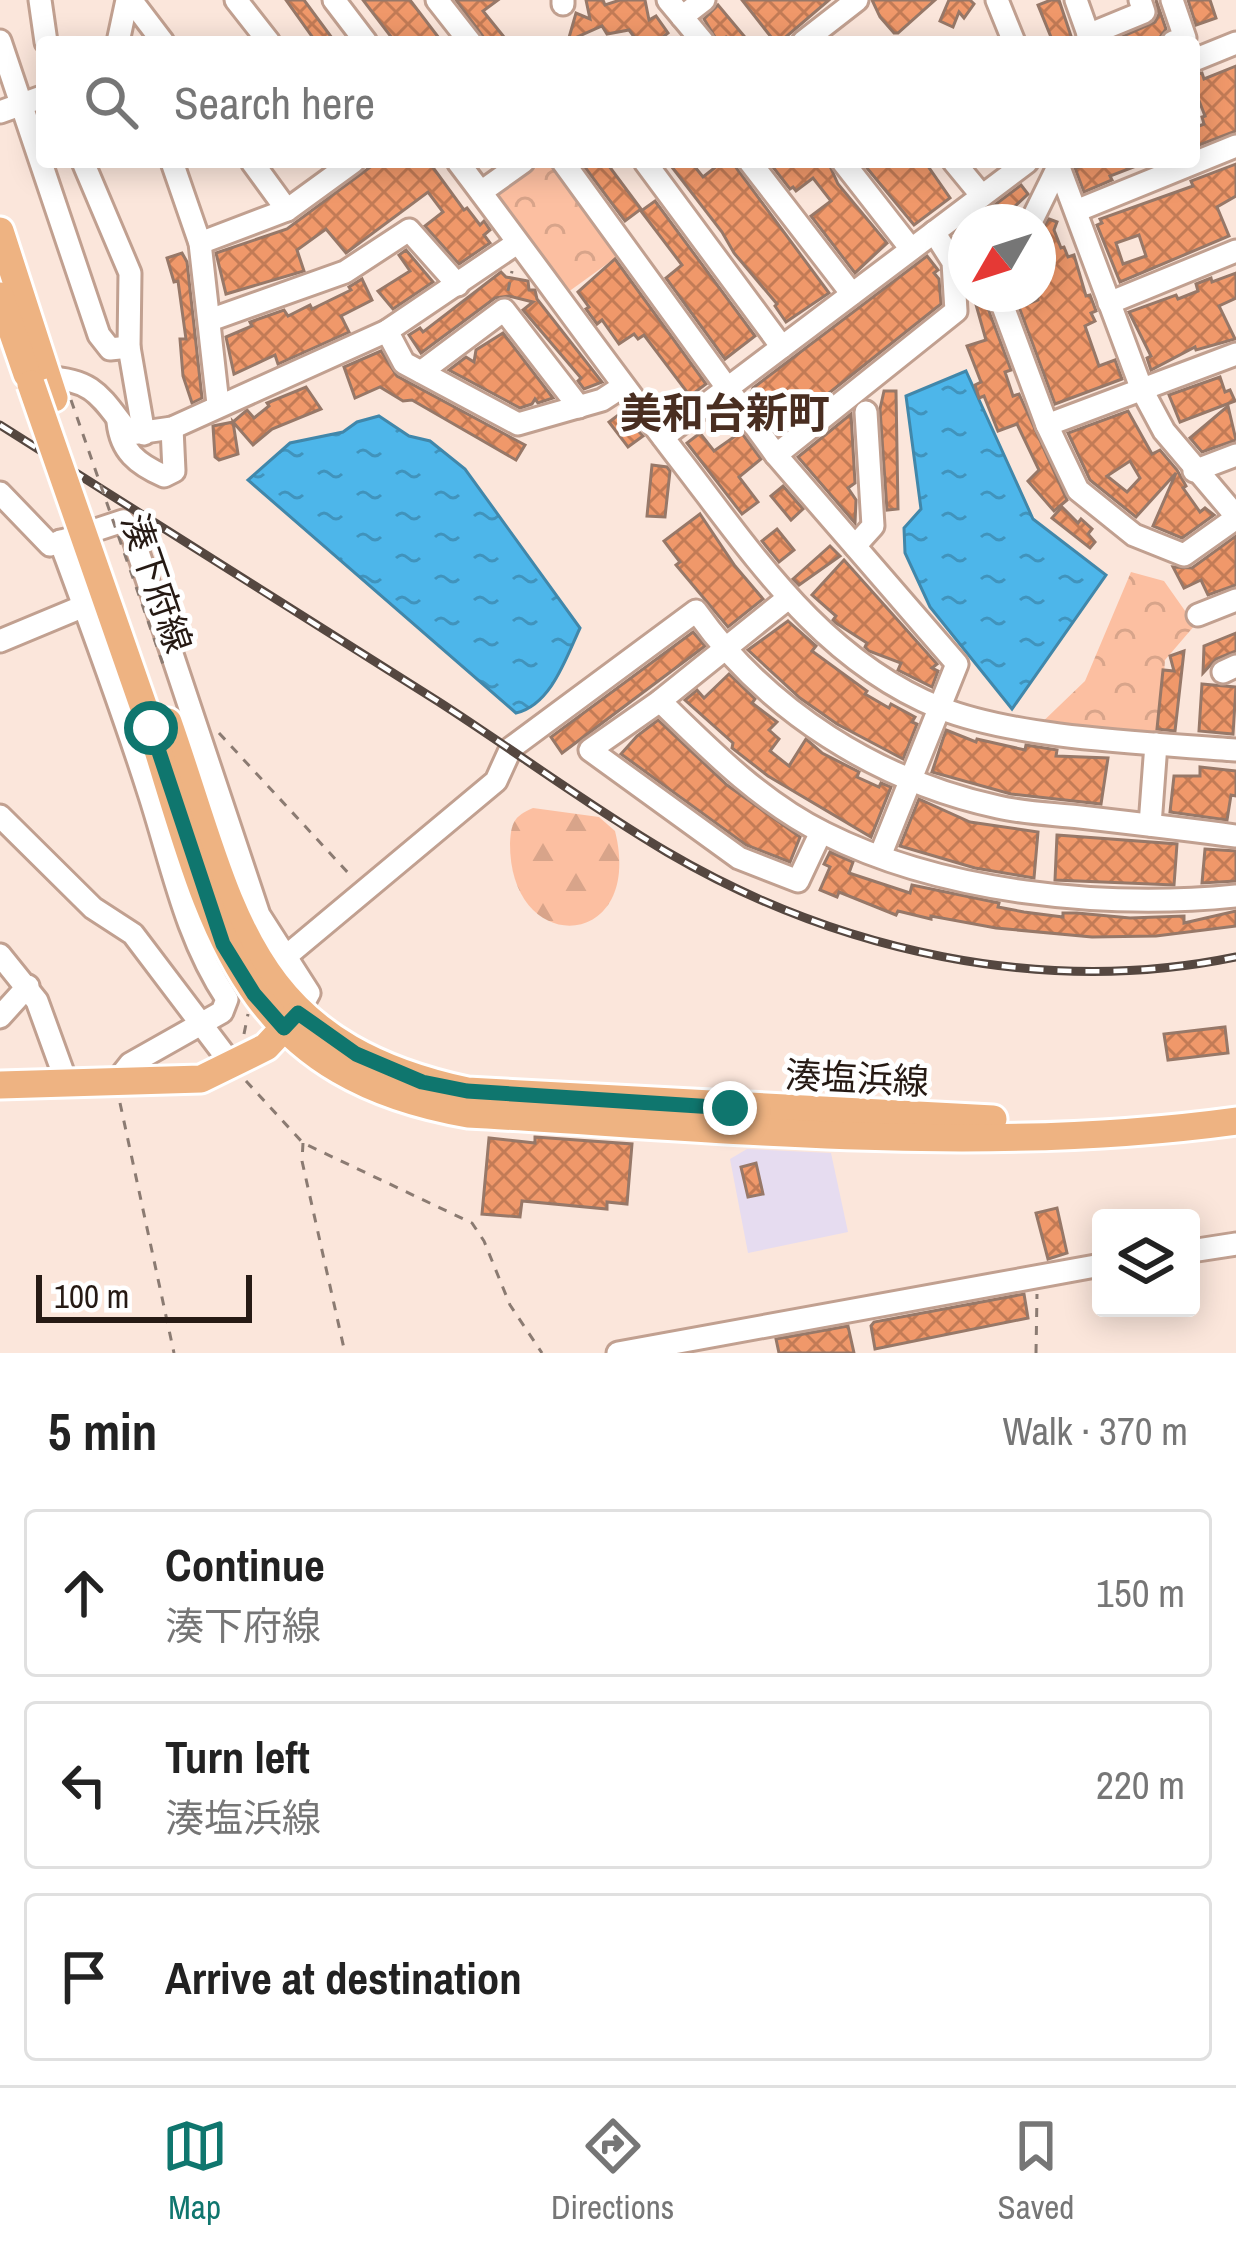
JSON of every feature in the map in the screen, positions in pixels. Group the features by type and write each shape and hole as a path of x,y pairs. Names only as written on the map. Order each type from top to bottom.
{"main road":[{"name":"湊下府線","path":"0,231 51,390 170,723 223,944 254,994 291,1020"},
{"name":"湊下府線","path":"0,296 51,390"},
{"path":"0,1085 201,1079 266,1047 291,1020"},
{"name":"湊塩浜線","path":"291,1020 422,1082 467,1091 960,1120 1046,1120 1236,1102"},
{"name":"湊塩浜線","path":"291,1020 371,1087 410,1102 468,1114 902,1138 1039,1138 1236,1121"}],"street":[{"path":"40,0 45,36"},
{"path":"120,36 129,0"},
{"path":"129,0 158,36"},
{"path":"236,0 264,36"},
{"path":"334,0 361,36"},
{"path":"436,0 465,36"},
{"path":"698,36 675,8 704,0"},
{"path":"810,36 857,0"},
{"path":"997,0 1012,36"},
{"path":"1076,0 1088,36"},
{"path":"1095,36 1144,12 1140,0"},
{"path":"1172,0 1184,36"},
{"path":"0,41 32,101 0,112"},
{"path":"1200,58 1236,43"},
{"path":"1200,161 1236,146"},
{"path":"51,168 99,335 110,349 129,347"},
{"path":"86,168 130,273 129,347 144,434"},
{"path":"174,168 200,243 218,404"},
{"path":"256,168 287,210"},
{"path":"200,243 287,210 345,168"},
{"path":"463,168 622,387 787,599 845,652 940,708 1007,726 1236,750"},
{"path":"481,192 515,168"},
{"path":"567,168 776,455 957,664 880,856"},
{"path":"649,168 782,347"},
{"path":"755,168 852,294"},
{"path":"848,168 911,250"},
{"path":"959,168 982,196"},
{"path":"663,437 1019,168"},
{"path":"1039,204 1056,168"},
{"path":"1005,312 1047,425 1078,490 1134,535 1184,555 1236,518 1164,431 1142,391 1060,168"},
{"path":"1076,212 1183,168"},
{"path":"210,320 345,272 409,230 458,285"},
{"path":"776,455 956,311 953,262 934,232"},
{"path":"51,390 86,383 130,434 172,428 387,331 517,243"},
{"path":"1109,303 1236,251"},
{"path":"421,372 504,310 579,407"},
{"path":"387,331 404,363 518,424 602,400 622,387"},
{"path":"1047,425 1236,353"},
{"path":"855,546 873,526 866,412"},
{"path":"117,419 120,442 129,455 164,476 174,471 172,428"},
{"path":"1194,471 1236,454"},
{"path":"0,493 50,545 123,521 130,531 170,723 259,915 309,993 291,1020"},
{"path":"60,542 135,748 187,924 205,966 227,999 222,1012 130,1064 116,1083"},
{"path":"787,599 660,701 590,750 739,857 798,881 820,832"},
{"path":"1198,615 1236,600"},
{"path":"0,641 84,606"},
{"path":"284,958 496,781 511,748 696,611 723,649 782,704 850,752 910,779 998,808 1236,836"},
{"path":"660,701 729,768 820,832 880,856 1033,892 1116,900 1236,896"},
{"path":"1150,825 1156,744"},
{"path":"0,816 93,908 133,934 233,1066"},
{"path":"0,955 37,1001 66,1082"},
{"path":"0,1017 28,986"},
{"path":"1200,1250 1236,1244"},
{"path":"618,1353 1092,1266"}],"path":[{"path":"504,310 517,243"},
{"path":"51,390 164,667"},
{"path":"170,723 208,722 364,890"},
{"path":"233,1066 303,1143 472,1223 510,1305 542,1353"},
{"path":"116,1083 174,1353"},
{"path":"303,1143 302,1161 345,1353"},
{"path":"1036,1353 1037,1274"}],"shaded area":[{"path":"747,1149 831,1153 848,1232 748,1253 730,1159"}],"green space":[{"path":"536,168 555,168 618,256 564,295 494,198"},
{"path":"1131,572 1164,581 1195,625 1165,660 1159,746 1032,732 1085,681"},
{"path":"533,808 599,817 615,831 619,871 611,900 595,918 573,926 551,922 530,907 515,881 511,830 518,817"}],"water":[{"path":"966,371 1033,519 1106,575 1012,709 930,607 905,553 904,528 921,509 906,396"},
{"path":"379,416 409,436 430,441 465,469 580,628 556,679 528,708 516,713 248,480 290,443 343,432"}],"building":[{"path":"286,0 304,0 331,36 312,36"},
{"path":"363,0 410,0 437,36 390,36"},
{"path":"456,0 498,0 483,11 503,36 483,36"},
{"path":"586,0 603,0 605,5 645,0 649,20 656,16 668,33 634,36 629,30 607,34 602,26 569,36 576,13 590,19"},
{"path":"742,0 829,0 787,36 770,36"},
{"path":"872,0 935,0 894,33"},
{"path":"949,0 974,4 964,18 959,12 953,27 940,21"},
{"path":"1059,0 1071,36 1051,36 1038,5"},
{"path":"1156,0 1166,29 1161,36 1124,36 1155,22 1159,14"},
{"path":"1188,0 1210,0 1216,18 1196,25"},
{"path":"718,5 744,36 714,36 704,19"},
{"path":"1236,66 1236,131 1200,145 1205,116 1200,74 1204,79"},
{"path":"1236,164 1236,196 1217,207 1229,236 1120,282 1097,225 1100,219 1193,186 1191,181","holes":["1139,235 1146,256 1123,264 1116,243"]},
{"path":"369,168 433,168 464,210 480,225 484,221 490,230 484,235 490,243 459,264 425,226 443,212 428,192 346,253 326,229 297,250 304,271 226,294 216,253 287,229"},
{"path":"585,168 610,168 641,209 625,221"},
{"path":"673,168 696,168 703,177 714,168 736,168 829,293 786,322"},
{"path":"774,168 831,168 838,184 887,243 855,273 811,216 831,201 813,178 796,191"},
{"path":"867,168 929,168 950,198 914,225"},
{"path":"1075,168 1131,168 1110,176 1112,180 1084,192"},
{"path":"1021,185 1028,194 1017,204 996,204"},
{"path":"655,201 755,336 725,359 666,278 682,265 641,211"},
{"path":"1056,235 1068,257 1074,255 1086,296 1090,295 1096,311 1091,313 1095,321 1085,326 1099,366 1115,360 1122,379 1055,404 1021,312 1056,312"},
{"path":"406,250 433,282 393,309 378,291 410,271 399,255"},
{"path":"182,253 187,262 202,398 192,403 183,376 180,339 186,339 178,281 174,282 167,258"},
{"path":"927,256 938,270 934,273 941,304 780,432 751,394 753,388"},
{"path":"615,259 706,384 690,396 644,335 638,339 634,334 619,344 602,320 597,324 586,309 578,292"},
{"path":"501,272 528,281 529,290 535,290 537,299 602,382 584,389 578,381 581,378 523,310 533,302 509,296 495,298 421,353 409,335 420,328 423,332"},
{"path":"1236,273 1236,298 1219,306 1235,339 1195,347 1151,370 1147,358 1151,356 1129,312 1176,295 1178,299 1198,291 1196,284"},
{"path":"362,279 372,300 341,316 349,332 278,364 275,355 234,374 226,337 284,310 288,316 310,305 312,309 351,290"},
{"path":"978,312 989,312 1011,370 1005,372 1013,396 1019,394 1067,500 1054,511 1028,481 1039,470 1017,424 998,431 984,396 979,398 975,385 981,382 967,346 986,340"},
{"path":"503,333 553,398 538,403 535,399 520,408 449,370 466,357 474,362 476,350"},
{"path":"381,351 397,376 525,445 516,460 412,400 403,401 380,387 355,398 344,367"},
{"path":"1220,377 1225,392 1230,390 1235,401 1180,422 1169,395"},
{"path":"306,387 321,409 272,429 253,445 233,422 247,410 254,418 267,403"},
{"path":"884,391 896,391 898,509 887,510 880,409"},
{"path":"1228,406 1236,440 1202,452 1190,438"},
{"path":"1128,411 1152,454 1160,450 1177,470 1200,512 1205,508 1214,515 1182,538 1153,526 1176,473 1136,517 1090,480 1068,433","holes":["1130,461 1140,478 1127,492 1107,476"]},
{"path":"621,413 643,436 628,447 609,422"},
{"path":"851,414 855,483 848,488 856,500 855,523 798,457"},
{"path":"233,422 238,454 219,460 213,426"},
{"path":"741,432 761,459 739,477 758,502 742,514 687,443 700,433 714,451"},
{"path":"652,465 670,471 665,517 647,516"},
{"path":"783,486 803,509 791,520 771,496"},
{"path":"1062,507 1092,529 1088,534 1095,542 1090,548 1052,518"},
{"path":"700,514 763,599 728,627 676,565 680,562 664,541"},
{"path":"777,529 794,550 779,562 762,541"},
{"path":"1236,536 1236,585 1208,595 1201,580 1184,588 1173,567 1192,568"},
{"path":"830,546 840,556 799,585 793,579"},
{"path":"844,560 937,664 932,668 938,671 932,687 898,670 901,663 869,651 867,643 836,623 836,616 812,595"},
{"path":"788,621 816,646 812,651 865,694 915,717 912,722 917,724 903,759 800,698 748,650"},
{"path":"693,632 705,646 562,753 551,737"},
{"path":"1236,633 1236,651 1216,659 1203,673 1204,646"},
{"path":"1184,651 1175,731 1157,729 1163,670 1174,671 1170,656"},
{"path":"729,674 755,699 752,703 777,722 769,730 779,739 770,751 789,766 806,739 859,772 857,777 891,787 871,837 768,776 732,748 733,743 685,700 697,690 704,698"},
{"path":"1202,684 1236,687 1233,734 1199,731"},
{"path":"658,720 727,785 800,837 790,862 746,845 621,754"},
{"path":"946,730 976,742 1057,750 1056,756 1108,758 1101,804 1011,794 932,772"},
{"path":"1200,767 1236,771 1236,796 1231,795 1227,820 1170,812 1174,776 1200,776"},
{"path":"919,799 970,822 1038,832 1034,878 975,868 900,846"},
{"path":"1057,835 1177,844 1174,885 1055,880"},
{"path":"1205,849 1236,851 1236,881 1202,883"},
{"path":"830,852 853,862 849,873 910,893 912,885 999,903 998,907 1063,917 1063,913 1184,916 1184,923 1236,911 1236,926 1156,936 1092,937 996,928 898,911 896,915 839,892 837,897 820,890 830,867 824,864"},
{"path":"1225,1027 1228,1053 1168,1060 1164,1034"},
{"path":"535,1137 632,1144 627,1204 607,1202 607,1209 522,1201 520,1217 482,1214 489,1138 535,1143"},
{"path":"756,1163 763,1194 748,1197 741,1167"},
{"path":"1057,1208 1067,1253 1048,1259 1036,1213"},
{"path":"1024,1294 1028,1318 875,1349 874,1322"},
{"path":"848,1326 854,1353 779,1353 776,1339"}],"railway":[{"path":"0,425 439,702 638,834 732,887 800,916 942,957 1089,971 1163,968 1236,957"}],"district":[{"name":"美和台新町","path":"725,413"}],"route":[{"path":"151,728 223,944 254,994 284,1028 298,1013 356,1054 422,1082 467,1091 730,1108"}]}
